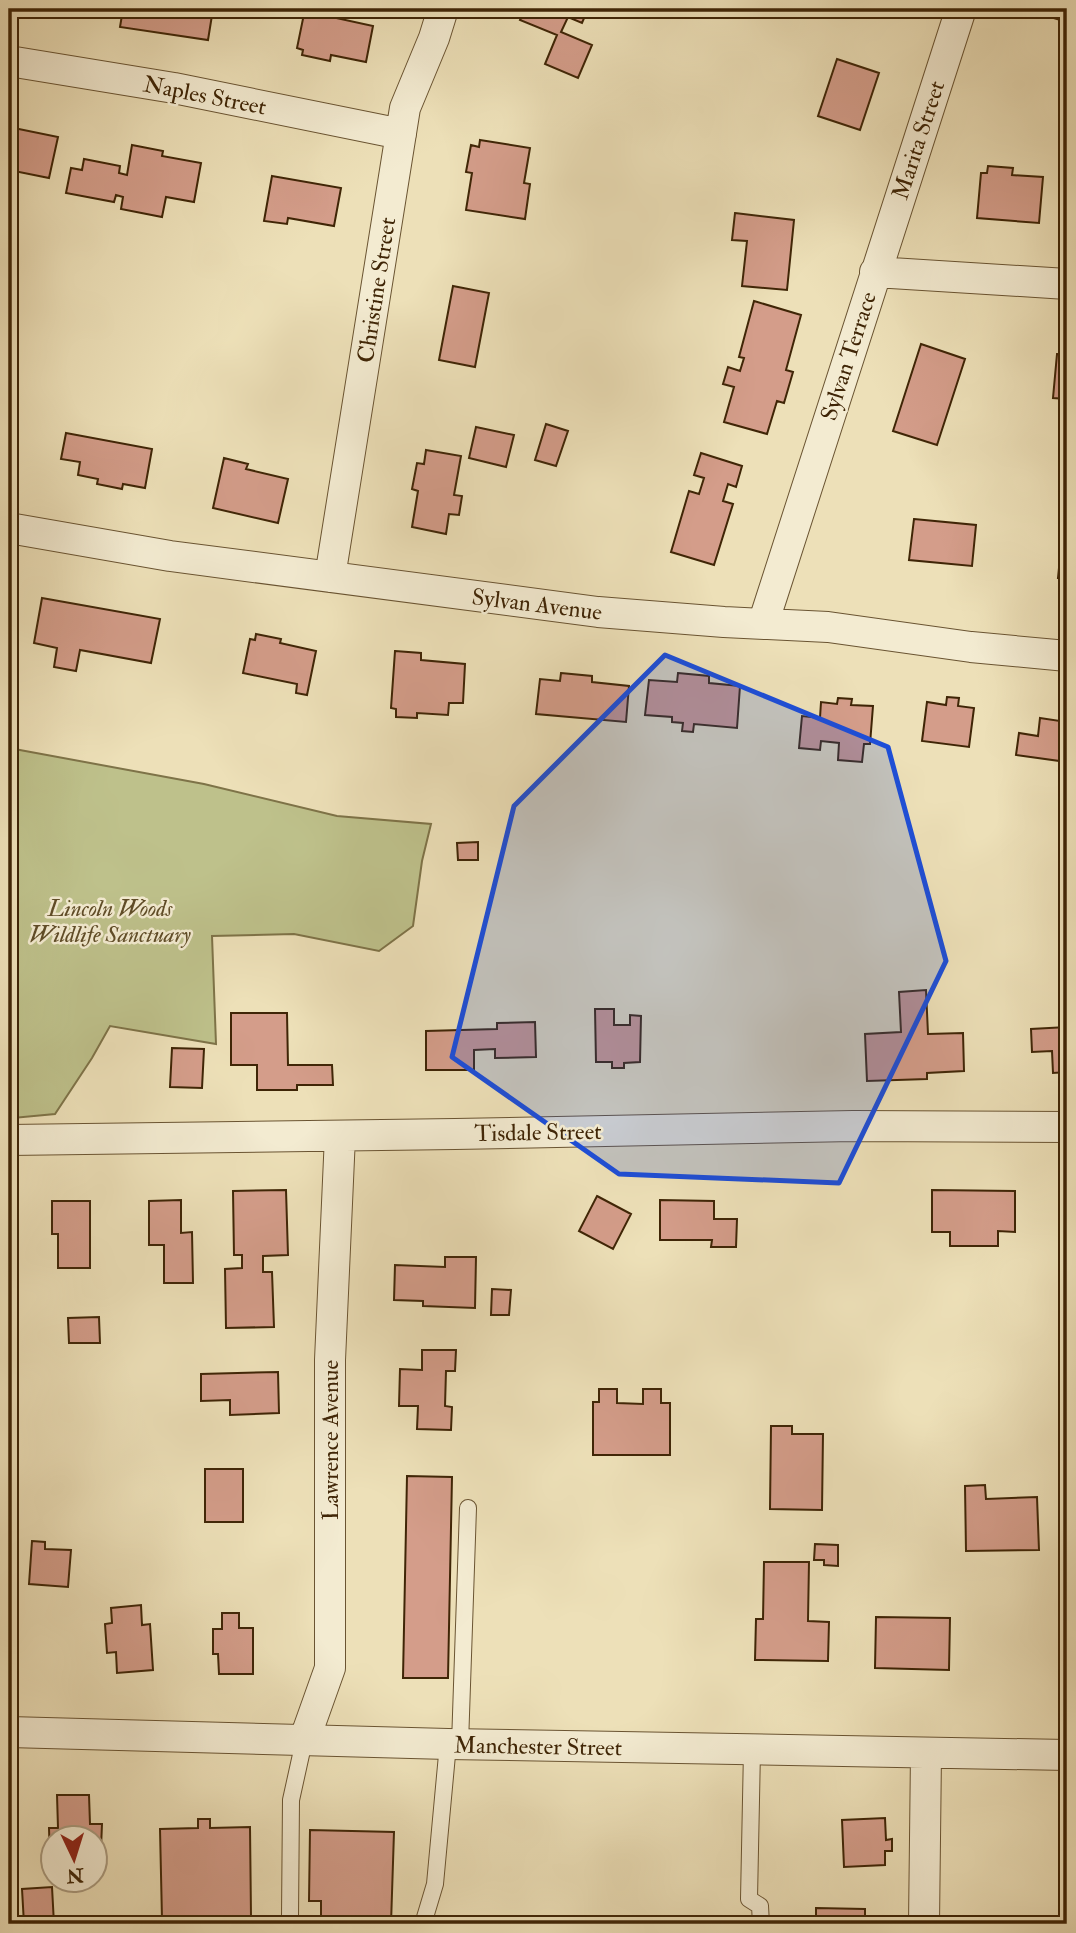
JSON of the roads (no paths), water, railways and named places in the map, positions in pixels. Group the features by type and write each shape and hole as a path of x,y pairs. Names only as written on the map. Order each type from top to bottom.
{"street":[{"name":"Christine Street","path":"330,577 405,108 443,9"},
{"name":"Marita Street","path":"875,272 961,9"},
{"name":"Naples Street","path":"9,61 174,88 401,134"},
{"name":"Sylvan Terrace","path":"763,624 875,272 1067,284"},
{"name":"Sylvan Avenue","path":"9,528 170,556 597,612 828,626 971,647 1067,656"},
{"name":"Tisdale Street","path":"9,1140 853,1126 1067,1127"},
{"name":"Lawrence Avenue","path":"304,1741 330,1668 330,1360 340,1136"},
{"name":"Manchester Street","path":"9,1732 304,1741 1067,1755"},
{"path":"924,1924 926,1753"}],"lane":[{"path":"424,1924 435,1884 454,1744 468,1508"},
{"path":"288,1924 291,1800 304,1741"},
{"path":"752,1750 749,1899 760,1906 761,1924"}],"park label":[{"name":"Lincoln Woods Wildlife Sanctuary","path":"110,921"}]}
